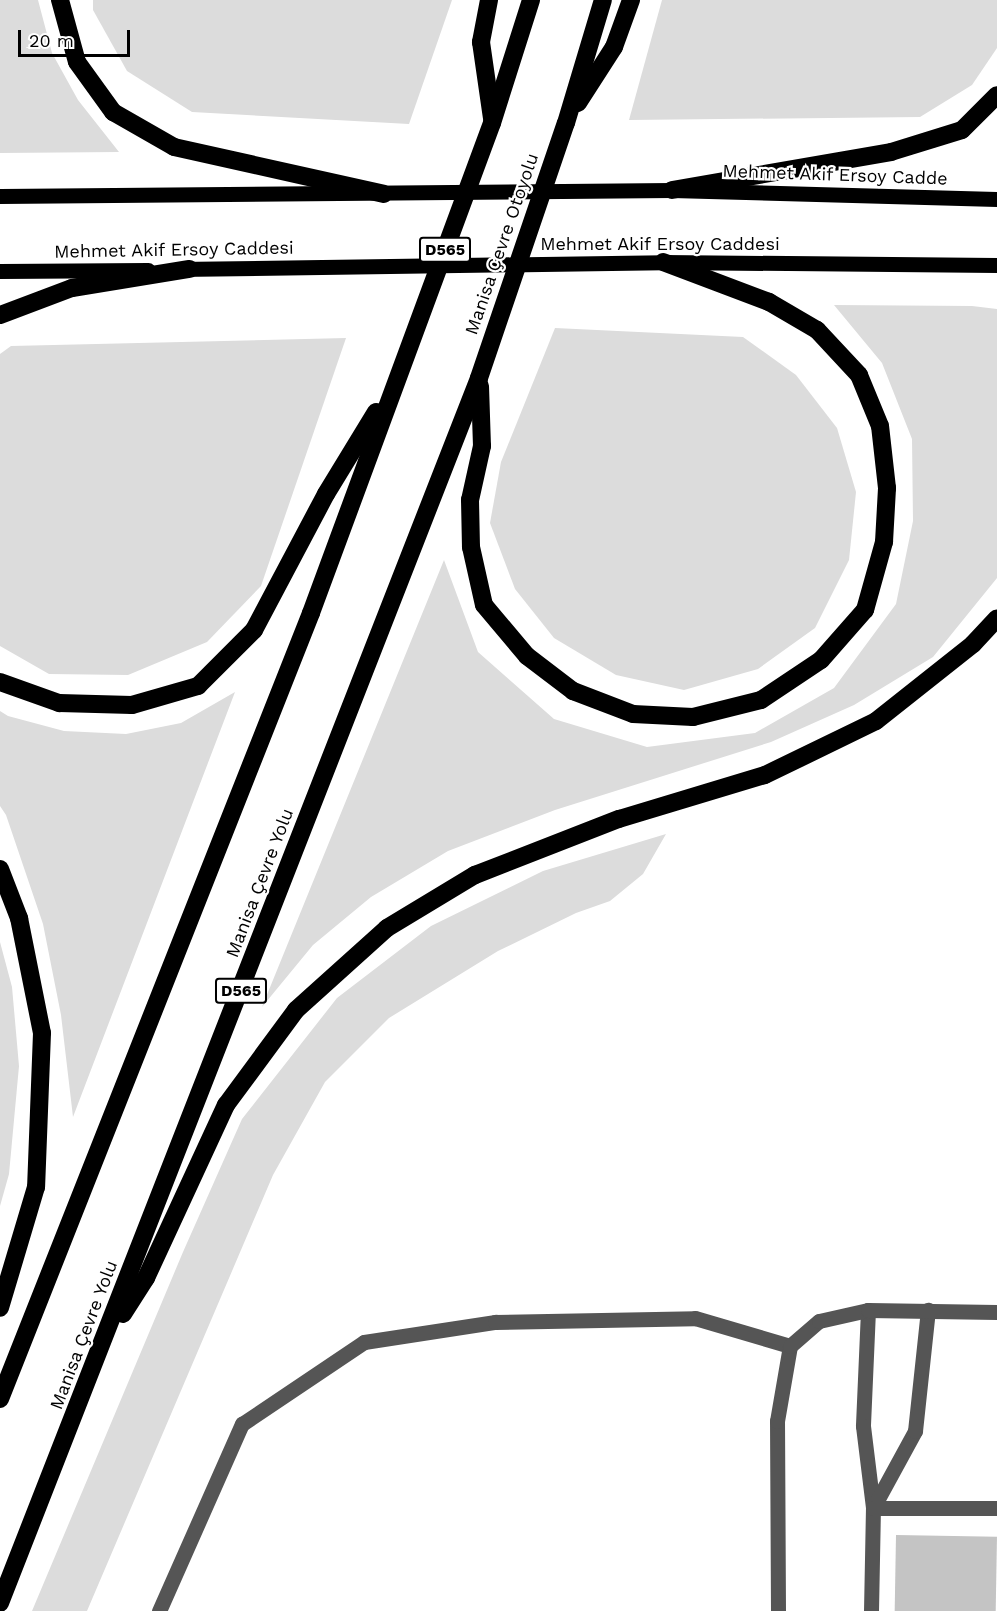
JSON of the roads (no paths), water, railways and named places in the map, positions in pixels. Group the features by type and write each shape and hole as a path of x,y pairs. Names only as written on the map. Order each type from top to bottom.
{"highway":[{"path":"60,0 77,62 113,112 174,147 384,194"},
{"path":"489,0 481,42 492,123"},
{"name":"D565","path":"0,1399 311,613 492,123 531,0"},
{"name":"D565","path":"566,123 603,0"},
{"path":"566,123 614,47 631,0"},
{"path":"672,190 891,152 962,130 997,95"},
{"name":"Manisa Çevre Otoyolu","path":"479,378 566,123"},
{"path":"479,378 482,446 470,500 471,548 484,605 526,656 573,691 633,714 693,717 761,700 821,660 865,610 884,542 887,488 880,426 859,375 817,330 769,302 663,262"},
{"path":"0,315 72,288 189,269"},
{"path":"0,682 59,703 132,705 198,686 254,630 326,494 397,377"},
{"name":"Manisa Çevre Yolu","path":"0,1603 479,378"},
{"path":"102,1346 146,1278 226,1105 296,1010 387,928 475,875 619,819 765,775 876,721 973,644 997,618"},
{"path":"0,868 19,918 42,1033 36,1186 0,1308"}],"main road":[{"path":"0,196 672,190"},
{"name":"Mehmet Akif Ersoy Cadde","path":"672,190 997,199"},
{"name":"Mehmet Akif Ersoy Caddesi","path":"0,271 663,262 997,265"}],"street":[{"path":"868,1310 863,1426 873,1508 871,1611"},
{"path":"778,1611 777,1421 790,1346 819,1321 868,1310 997,1312"},
{"path":"873,1508 915,1431 928,1310"},
{"path":"159,1611 242,1424 364,1342 495,1322 695,1318 790,1346"},
{"path":"873,1508 997,1508"}]}
